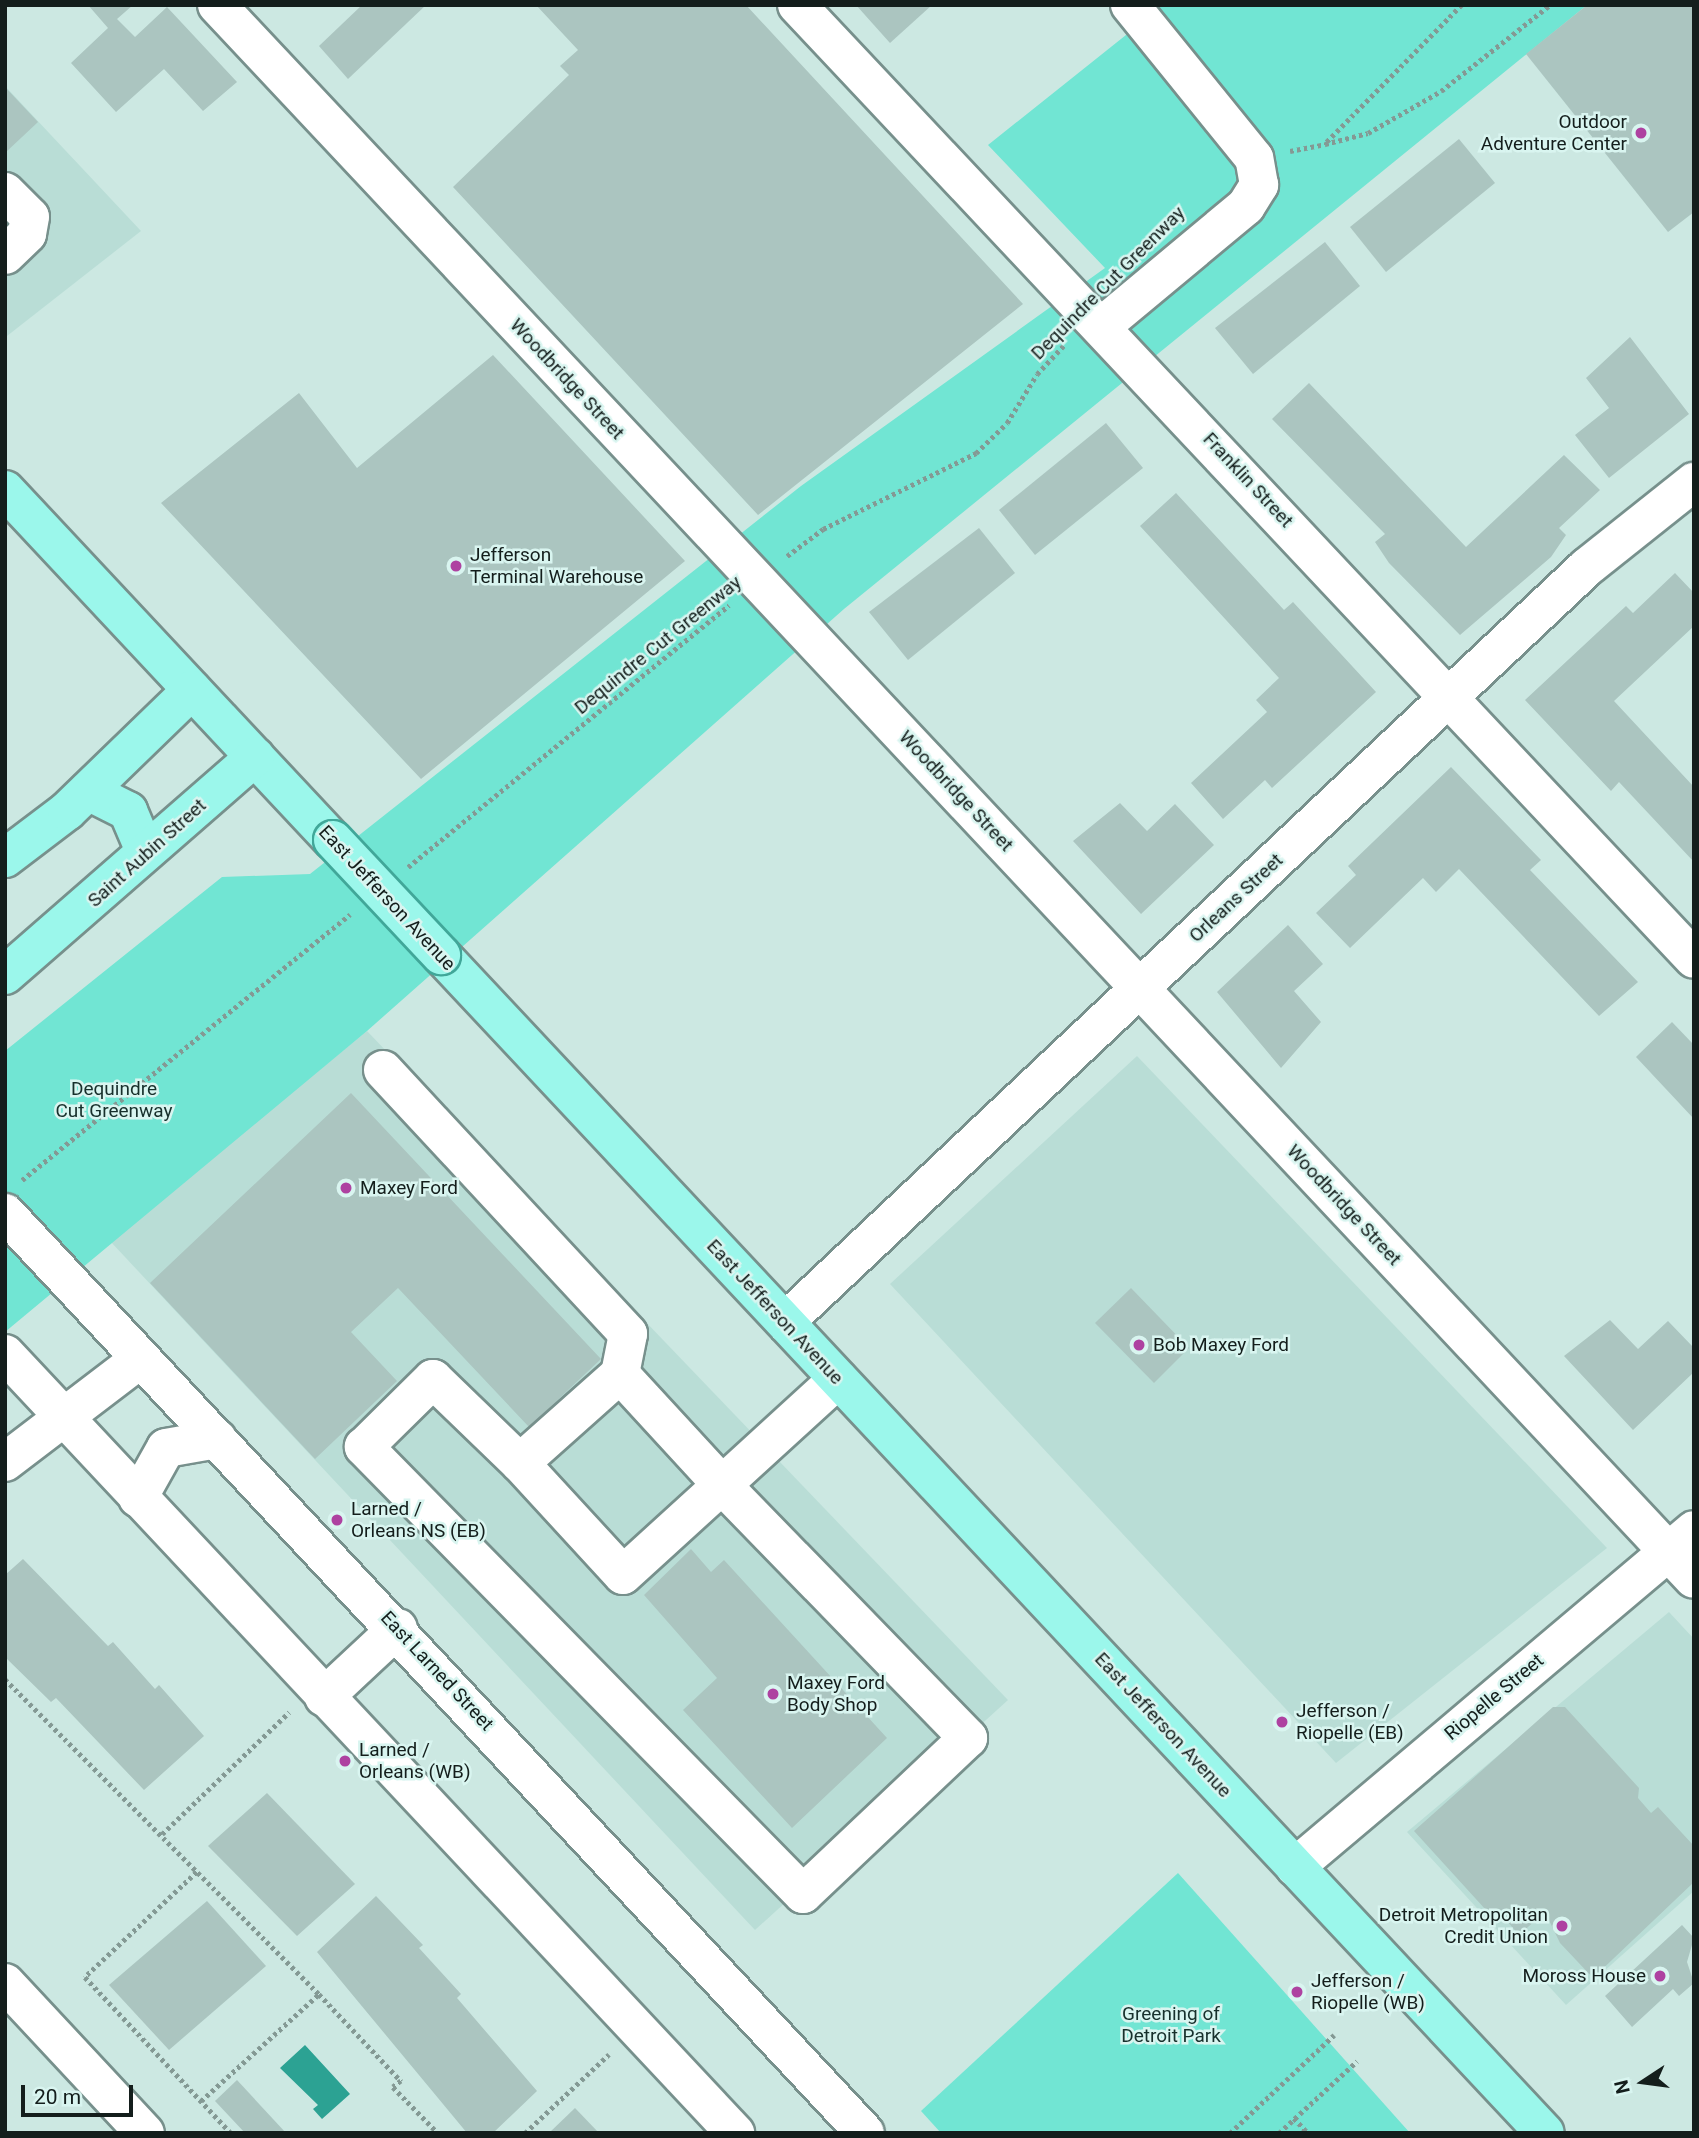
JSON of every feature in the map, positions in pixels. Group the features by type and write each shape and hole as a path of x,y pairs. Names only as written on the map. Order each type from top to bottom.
{"main road":[{"name":"East Jefferson Avenue","path":"5,490 1545,2133"},
{"path":"5,858 88,791 192,690"},
{"name":"Saint Aubin Street","path":"5,975 255,757"},
{"path":"88,791 128,811 145,851"}],"street":[{"name":"Woodbridge Street","path":"217,5 757,583 1141,988 1681,1541 1694,1579"},
{"name":"Franklin Street","path":"797,5 1694,959"},
{"path":"1097,321 1252,200 1260,177 1254,158 1130,5"},
{"path":"5,192 30,217 27,234 5,255"},
{"name":"Orleans Street","path":"785,1322 1587,567 1694,482"},
{"path":"383,1070 628,1334 620,1374 520,1463"},
{"name":"East Larned Street","path":"11,1199 78,1291 140,1359 398,1628 865,2133"},
{"path":"5,1354 61,1417 735,2133"},
{"path":"5,1462 140,1359"},
{"path":"620,1374 722,1485 968,1738 803,1894 364,1447 433,1378 520,1463 623,1576 722,1485 838,1379"},
{"path":"138,1498 166,1448 217,1439"},
{"name":"Riopelle Street","path":"1295,1867 1681,1541"},
{"path":"318,1690 398,1628"},
{"path":"5,1983 145,2133"}],"path":[{"path":"1325,144 1462,5"},
{"path":"1254,158 1368,133 1441,91 1550,5"},
{"name":"Dequindre Cut Greenway","path":"396,877 823,528 976,453 1007,424 1050,356 1097,321"},
{"path":"11,1199 363,903"},
{"path":"5,1679 319,1994 401,2081 393,2087 438,2133"},
{"path":"162,1834 318,1690"},
{"path":"197,1871 85,1977 231,2133"},
{"path":"201,2101 319,1994"},
{"path":"525,2133 634,2028"},
{"path":"1230,2133 1334,2035"},
{"path":"1279,2133 1357,2061"},
{"path":"1294,2118 1308,2133"}],"shaded area":[{"path":"5,86 141,231 7,336 5,333"},
{"path":"367,1031 1008,1700 755,1930 110,1241"},
{"path":"1137,1056 1607,1548 1336,1763 890,1284"},
{"path":"1669,1612 1694,1639 1694,1891 1566,2005 1407,1832"},
{"path":"305,2045 350,2094 322,2119 313,2109 318,2105 280,2068"}],"green space":[{"name":"Dequindre Cut Greenway","path":"1156,5 1587,5 844,609 367,1031 5,1332 5,1051 222,877 310,874 801,486 1105,268 988,145 1131,31 1211,76"},
{"name":"Greening of Detroit Park","path":"1178,1873 1410,2133 941,2133 921,2111"}],"building":[{"path":"88,5 133,5 117,19 135,37 167,7 237,82 203,111 164,69 116,112 71,63 108,28"},
{"path":"362,5 426,5 348,79 319,46"},
{"path":"536,5 746,5 1023,304 758,515 453,187 569,75 560,66 578,50"},
{"path":"856,5 932,5 890,43"},
{"name":"Outdoor Adventure Center","path":"1587,5 1694,5 1694,212 1668,232 1526,54"},
{"path":"5,87 38,122 5,153"},
{"path":"1459,139 1495,183 1386,272 1350,227"},
{"path":"1325,242 1360,286 1253,374 1215,328"},
{"path":"1630,337 1689,414 1609,478 1575,435 1609,408 1586,378"},
{"name":"Jefferson Terminal Warehouse","path":"493,355 685,561 421,779 161,503 299,393 357,468"},
{"path":"1309,383 1466,547 1564,455 1600,490 1559,528 1566,535 1551,557 1460,635 1389,563 1375,542 1385,534 1272,419"},
{"path":"1106,423 1143,468 1035,555 999,510"},
{"path":"1176,493 1284,610 1293,602 1376,692 1272,788 1265,780 1223,819 1191,783 1267,712 1256,700 1279,678 1140,526"},
{"path":"979,528 1015,573 908,660 869,612"},
{"path":"1675,573 1694,593 1694,626 1614,701 1694,787 1694,862 1619,782 1611,791 1525,700 1626,606 1633,613"},
{"path":"1451,767 1541,860 1530,870 1638,982 1599,1016 1459,869 1436,892 1423,878 1350,948 1316,913 1356,875 1348,866"},
{"path":"1120,803 1147,831 1175,804 1214,845 1141,914 1073,841"},
{"path":"1288,925 1323,964 1294,991 1321,1022 1281,1068 1217,992"},
{"path":"1672,1022 1694,1045 1694,1119 1636,1057"},
{"name":"Maxey Ford","path":"351,1093 601,1359 529,1427 398,1288 351,1332 397,1381 315,1459 150,1283"},
{"path":"1131,1288 1189,1348 1154,1383 1095,1323"},
{"path":"1610,1320 1638,1349 1668,1321 1694,1348 1694,1372 1633,1430 1564,1356"},
{"name":"Maxey Ford Body Shop","path":"691,1549 711,1572 724,1560 887,1738 792,1828 683,1710 717,1678 644,1595"},
{"path":"23,1559 108,1646 113,1642 155,1689 159,1685 204,1736 144,1790 56,1698 51,1702 5,1657 5,1575"},
{"path":"1553,1707 1565,1707 1639,1788 1638,1798 1651,1813 1658,1807 1694,1846 1694,1882 1593,1978 1560,1943 1545,1912 1519,1935 1506,1920 1496,1921 1414,1831"},
{"path":"267,1793 355,1884 297,1936 208,1846"},
{"path":"376,1896 423,1945 419,1948 461,1994 457,1998 537,2091 493,2133 467,2133 317,1952"},
{"path":"207,1901 266,1966 169,2050 109,1985"},
{"name":"Moross House","path":"1682,1925 1694,1938 1687,1962 1694,1983 1679,1996 1673,1989 1632,2027 1605,1996"},
{"path":"237,2080 286,2133 245,2133 215,2101"},
{"path":"575,2108 599,2133 549,2133"}],"place":[{"name":"Outdoor Adventure Center","path":"1641,133"},
{"name":"Jefferson Terminal Warehouse","path":"456,566"},
{"name":"Maxey Ford","path":"346,1188"},
{"name":"Bob Maxey Ford","path":"1139,1345"},
{"name":"Larned / Orleans NS (EB)","path":"337,1520"},
{"name":"Maxey Ford Body Shop","path":"773,1694"},
{"name":"Jefferson / Riopelle (EB)","path":"1282,1722"},
{"name":"Larned / Orleans (WB)","path":"345,1761"},
{"name":"Detroit Metropolitan Credit Union","path":"1562,1926"},
{"name":"Moross House","path":"1660,1976"},
{"name":"Jefferson / Riopelle (WB)","path":"1297,1992"}]}
